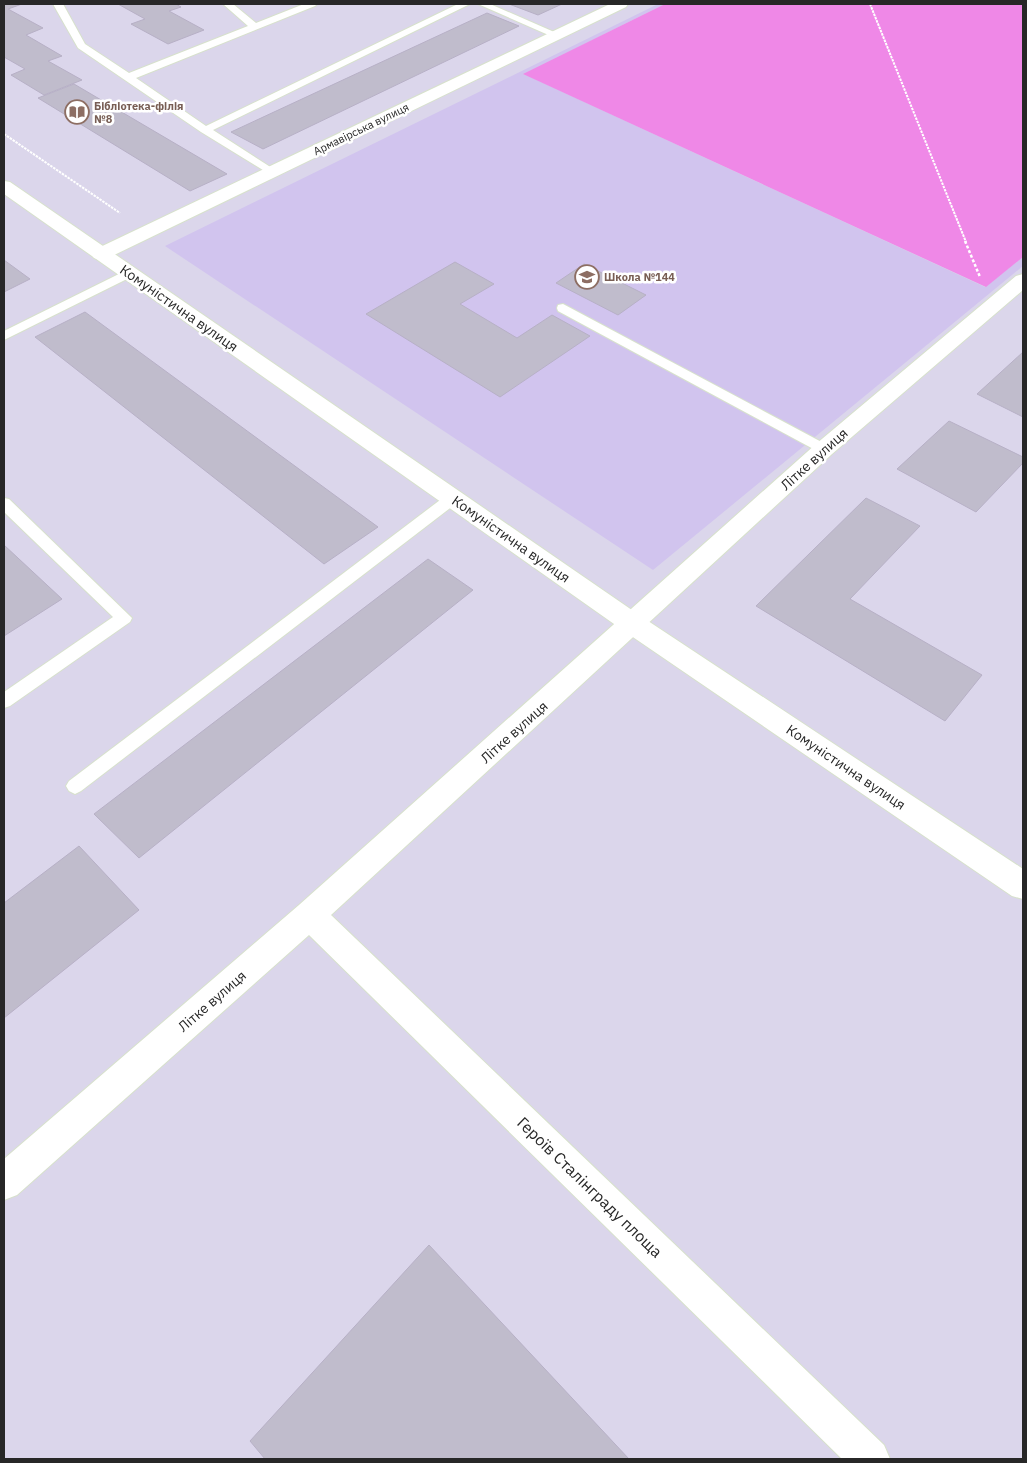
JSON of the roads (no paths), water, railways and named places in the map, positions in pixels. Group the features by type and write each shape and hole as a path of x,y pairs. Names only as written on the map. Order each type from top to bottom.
{"street":[{"name":"Армавірська вулиця","path":"101,254 621,4"},
{"name":"Комуністична вулиця","path":"4,186 633,624 1023,886"},
{"name":"Літке вулиця","path":"4,1182 310,915 824,449 1023,280"},
{"name":"Героїв Сталінграду площа","path":"310,915 870,1459"}],"lane":[{"path":"58,4 82,46 205,130 271,172"},
{"path":"228,4 255,26"},
{"path":"128,77 312,4"},
{"path":"205,130 464,4"},
{"path":"483,4 556,35"},
{"path":"4,336 129,273"},
{"path":"563,308 824,449"},
{"path":"75,786 452,498"},
{"path":"4,503 124,618 4,701"}],"place":[{"name":"Бібліотека-філія №8","path":"77,112"},
{"name":"Школа №144","path":"587,277"}]}
